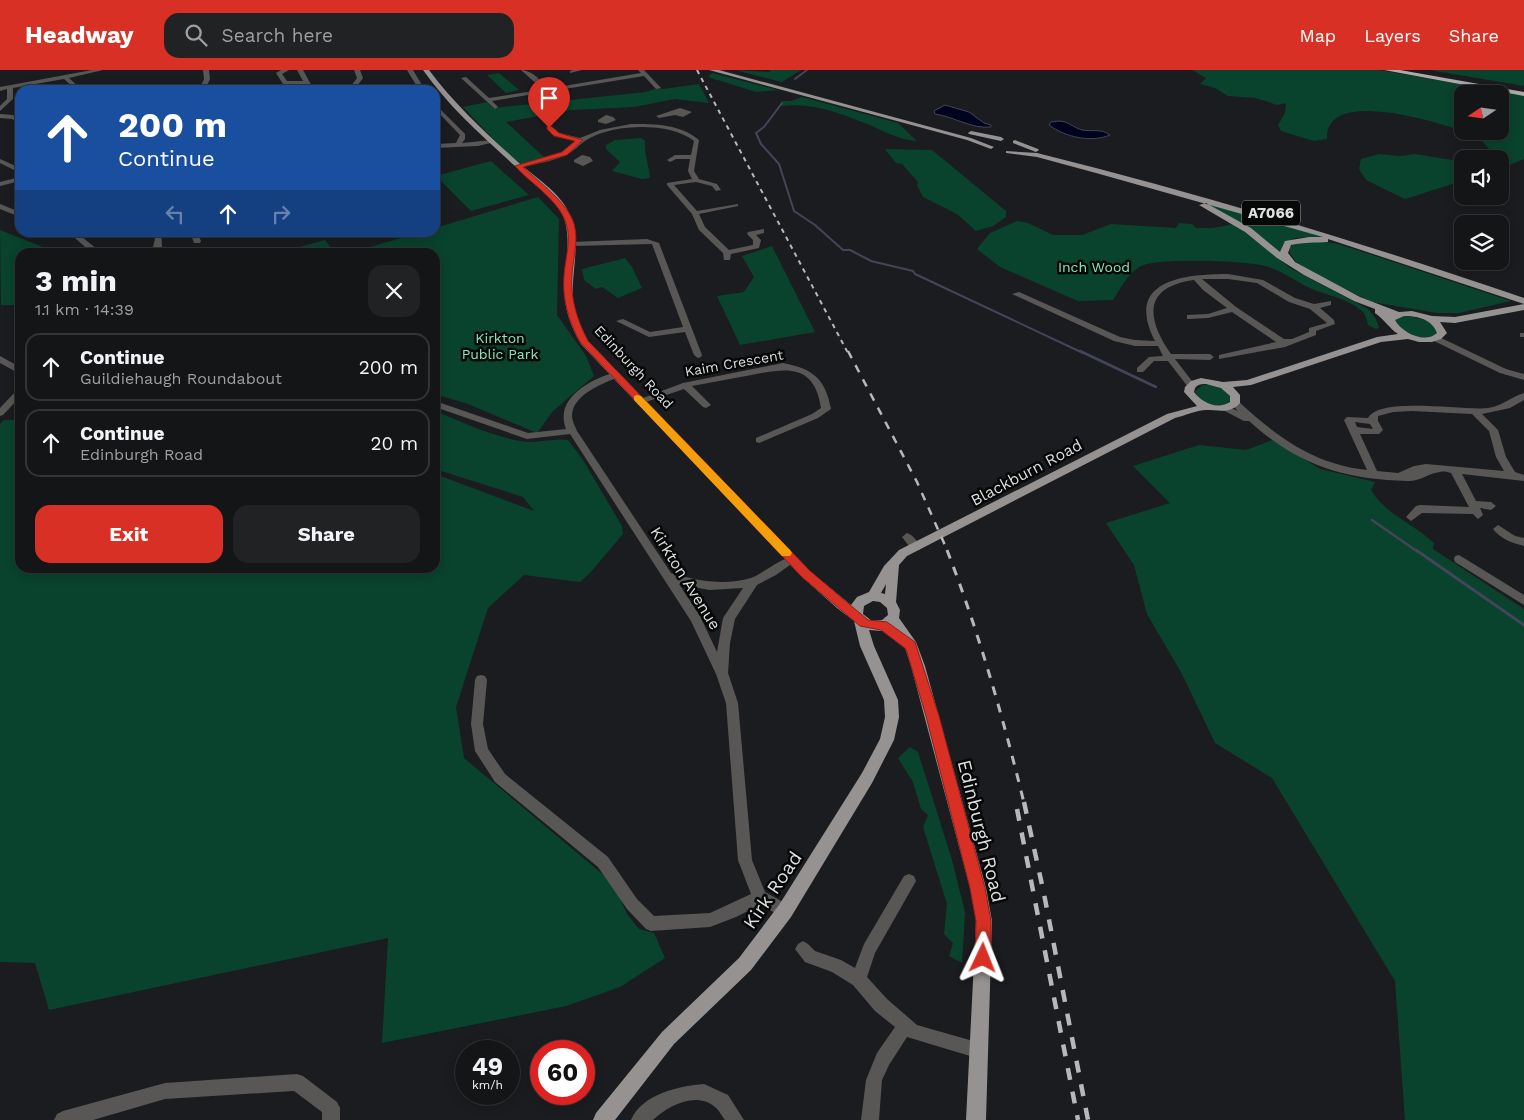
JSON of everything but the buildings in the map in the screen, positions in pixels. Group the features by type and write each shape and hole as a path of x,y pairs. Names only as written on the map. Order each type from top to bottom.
{"highway":[{"path":"1388,70 1524,92"},
{"path":"1406,70 1524,92"}],"main road":[{"name":"Edinburgh Road","path":"426,70 436,85"},
{"name":"A7066","path":"712,70 969,139 999,150 1036,155 1273,219 1386,254 1523,300"},
{"name":"Edinburgh Road","path":"440,90 563,209 570,224 572,244 568,276 568,301 575,325 584,342 792,560 826,592 859,613"},
{"name":"A7066","path":"822,99 1015,142 1038,150 1302,222 1523,300"},
{"path":"1001,139 990,142 999,150 1019,149 1020,146 1015,142"},
{"name":"A7066","path":"1148,184 1203,205 1230,218 1295,266 1370,304 1395,321"},
{"name":"A7066","path":"1295,266 1284,253 1288,243 1296,240 1326,240 1386,254"},
{"path":"1380,339 1395,321 1413,314 1428,319 1455,320 1523,300"},
{"path":"1428,319 1440,334"},
{"path":"1248,383 1235,399 1224,408 1207,406 1191,396 1189,392 1196,383 1222,385 1248,383 1380,339 1409,336 1425,340 1440,334 1455,320"},
{"path":"1395,321 1409,336"},
{"path":"1222,385 1235,399"},
{"name":"Blackburn Road","path":"1173,415 1191,396"},
{"name":"Blackburn Road","path":"873,596 896,560 922,544 953,530 1173,415 1207,406"},
{"path":"890,603 892,573 896,560"},
{"path":"866,646 870,634 884,624 895,611 890,603 882,598 873,596 864,598 859,613 870,625 884,624"},
{"name":"Kirk Road","path":"604,1120 668,1038 745,964 785,911 867,778 887,740 892,717 891,700 866,646 859,613"},
{"name":"Edinburgh Road","path":"884,624 911,646 932,716 978,888 984,921 976,1120"}],"street":[{"path":"22,85 100,70"},
{"path":"204,85 207,79 206,70"},
{"path":"286,70 279,74 285,83 308,82"},
{"path":"300,70 309,85"},
{"path":"355,85 360,78 357,70"},
{"path":"410,70 419,85"},
{"path":"524,70 542,85 544,90"},
{"path":"42,72 46,81"},
{"path":"488,100 544,90 583,86 644,72 658,88"},
{"path":"65,77 74,85"},
{"path":"471,77 462,78 494,107"},
{"path":"0,89 15,86"},
{"path":"0,108 10,99 10,87"},
{"path":"656,125 658,113 675,113"},
{"path":"440,114 444,120 462,134 462,139 458,144"},
{"path":"0,116 15,118"},
{"path":"608,122 611,130"},
{"path":"542,126 553,124 549,128 556,134 580,140"},
{"path":"518,166 564,153 580,140 594,133 656,125 680,129 692,134 697,141 691,171 696,180"},
{"path":"440,146 458,144 472,146 492,142"},
{"path":"669,150 672,159 694,157"},
{"path":"564,153 578,158"},
{"path":"0,161 15,168"},
{"path":"0,184 15,180"},
{"path":"658,186 696,180 715,185 718,190"},
{"path":"669,184 695,213 702,228 727,256 756,246 757,240 751,234 762,231"},
{"path":"695,213 725,209 736,205"},
{"path":"0,206 15,213"},
{"path":"77,237 91,248"},
{"path":"195,237 197,241"},
{"path":"572,244 655,242 698,355"},
{"path":"1196,277 1206,288 1233,309 1284,343"},
{"path":"1196,383 1168,357 1150,319 1150,303 1164,285 1181,279 1196,277 1255,280 1294,301 1313,307 1331,324 1294,341 1222,357"},
{"path":"1016,294 1043,302 1117,339 1136,343 1161,344"},
{"path":"1313,307 1328,302"},
{"path":"1190,317 1208,316 1233,309"},
{"path":"620,321 649,335 689,330"},
{"path":"1440,334 1464,352 1503,371 1524,377"},
{"path":"649,335 649,347"},
{"path":"1140,370 1152,359 1210,357"},
{"path":"0,359 15,368"},
{"name":"Kaim Crescent","path":"640,401 686,385 783,366 798,368 812,375 824,393 826,409 815,416 759,440"},
{"name":"Kirkton Avenue","path":"616,375 598,382 581,394 569,406 566,416 572,431 696,620 722,674 732,702 746,860 760,897"},
{"path":"686,385 706,405"},
{"path":"1373,473 1354,430 1376,432 1378,430 1372,417 1375,414 1400,407 1475,412 1512,404 1524,396"},
{"path":"0,413 15,397"},
{"path":"1235,399 1255,423"},
{"path":"440,406 527,436 572,431"},
{"path":"1224,408 1255,423 1318,462 1334,468 1399,477 1415,477 1437,469 1511,475 1524,478"},
{"path":"1475,412 1493,430 1501,457 1511,475"},
{"path":"1455,470 1476,511"},
{"path":"1410,517 1420,509 1476,511 1491,506"},
{"path":"1498,529 1512,539 1524,542"},
{"path":"907,537 922,544"},
{"path":"1459,559 1524,601"},
{"path":"668,576 691,585 713,588 753,582 792,560"},
{"path":"722,674 724,643 729,618 753,582"},
{"path":"481,680 477,724 482,751 500,778 603,862 632,904 651,924 710,920 731,912 760,897 785,911"},
{"path":"859,978 869,949 909,881"},
{"path":"803,949 810,957 836,965 859,978 881,1005 913,1032 980,1050"},
{"path":"870,1120 874,1080 883,1059 905,1026"},
{"path":"63,1120 165,1091 297,1082 331,1114"},
{"path":"640,1120 658,1104 681,1094 704,1092 722,1100 735,1120"}],"green space":[{"path":"735,70 769,72 771,70 801,70 782,82"},
{"path":"1192,70 1379,70 1466,85 1454,85 1454,128 1407,116 1362,111 1344,115 1331,123 1327,139 1314,141 1281,131 1278,125 1285,113 1286,103 1277,105 1256,98 1228,96 1215,88 1200,84 1206,78"},
{"path":"1429,70 1524,70 1524,86"},
{"path":"499,73 519,90 506,93 487,75"},
{"path":"712,73 778,90 756,92 708,77"},
{"path":"699,84 709,103 675,99 634,107 570,110 506,122 546,159 519,166 463,107 487,102 493,108 646,92 658,88"},
{"path":"1509,92 1524,95 1524,159 1509,165 1509,150 1489,150 1480,140 1509,140"},
{"path":"802,97 898,123 917,141 894,136 850,117 828,110 805,106 781,106 782,101 791,101"},
{"path":"641,138 645,141 650,178 642,179 612,171 620,162 606,149 606,145 615,140"},
{"path":"885,149 932,150 1006,211 1006,217 993,226 976,231 957,214 923,197 917,185 918,182 902,164 896,163"},
{"path":"1379,154 1400,156 1415,154 1454,160 1454,184 1405,199 1366,180 1359,169 1361,159"},
{"path":"491,161 529,195 471,211 440,180 440,175"},
{"name":"Kirkton Public Park","path":"538,197 559,219 557,315 586,356 594,376 553,411 537,433 468,404 440,396 440,248 366,248 405,237 440,237 440,226"},
{"path":"1207,205 1222,206 1334,240 1306,237 1295,238 1283,244 1282,254 1250,228"},
{"name":"Inch Wood","path":"1017,221 1028,223 1053,235 1082,235 1111,224 1176,228 1179,223 1192,224 1196,228 1213,228 1234,224 1290,268 1368,309 1376,319 1379,328 1376,329 1368,325 1363,313 1352,304 1310,288 1269,267 1218,261 1179,261 1148,264 1139,267 1131,274 1113,300 1078,301 1000,267 977,249 990,233"},
{"path":"0,230 45,248 15,248 15,305 1,305"},
{"path":"325,240 331,248 296,248"},
{"path":"1317,241 1338,244 1511,301 1459,313 1437,313 1372,302 1310,272 1295,261 1290,253 1290,247 1294,244"},
{"path":"772,246 815,332 740,345 717,296 744,292 754,277 742,256"},
{"path":"625,258 632,267 642,288 618,298 602,287 596,289 584,280 582,269"},
{"path":"1405,315 1429,321 1440,333 1420,338 1410,336 1399,328 1394,319"},
{"path":"1203,385 1220,387 1232,399 1228,403 1217,406 1206,403 1197,396 1195,391"},
{"path":"440,413 481,430 518,441 568,440 583,460 622,526 623,534 580,582 524,575 488,608 456,707 464,758 613,883 627,914 639,929 654,933 665,958 620,987 566,1006 382,1043 388,938 49,1010 35,963 0,962 0,424 4,420 15,420 15,573 440,573 440,476 534,511 523,497 440,471"},
{"path":"1273,440 1320,469 1375,482 1371,490 1377,498 1384,506 1434,543 1433,549 1524,609 1524,1120 1405,1120 1395,981 1272,778 1215,743 1182,674 1147,614 1134,565 1106,523 1170,503 1133,466 1199,445 1246,450"},
{"path":"910,747 918,752 952,860 965,912 962,963 949,956 953,943 944,934 947,904 923,827 928,815 921,809 913,782 898,758"}],"water":[{"path":"945,105 969,112 984,123 991,125 991,127 970,125 935,114 934,111"},
{"path":"1051,122 1065,122 1082,130 1100,131 1110,135 1087,139 1070,136 1049,125"}],"waterway":[{"path":"795,79 807,70"},
{"path":"782,103 764,127 756,133 761,144 779,164 794,211 815,225 843,250 850,250 871,261 913,271 915,274 1083,353"},
{"path":"1080,351 1156,387"},
{"path":"1372,520 1418,552"},
{"path":"1416,550 1524,625"}],"railway":[{"path":"697,70 848,353"},
{"path":"848,351 917,482 948,552"},
{"path":"947,550 970,612 990,675 1024,803"},
{"path":"1024,802 1088,1120"},
{"path":"1017,809 1078,1120"}],"slow traffic":[{"path":"637,398 786,553"}],"route":[{"path":"549,128 556,134 580,140 574,147 564,153 518,166 563,209 570,224 572,244 568,276 568,301 575,325 584,342 806,574 860,620 870,625 883,626 911,646 932,716 978,888 984,921 983,958"}]}
